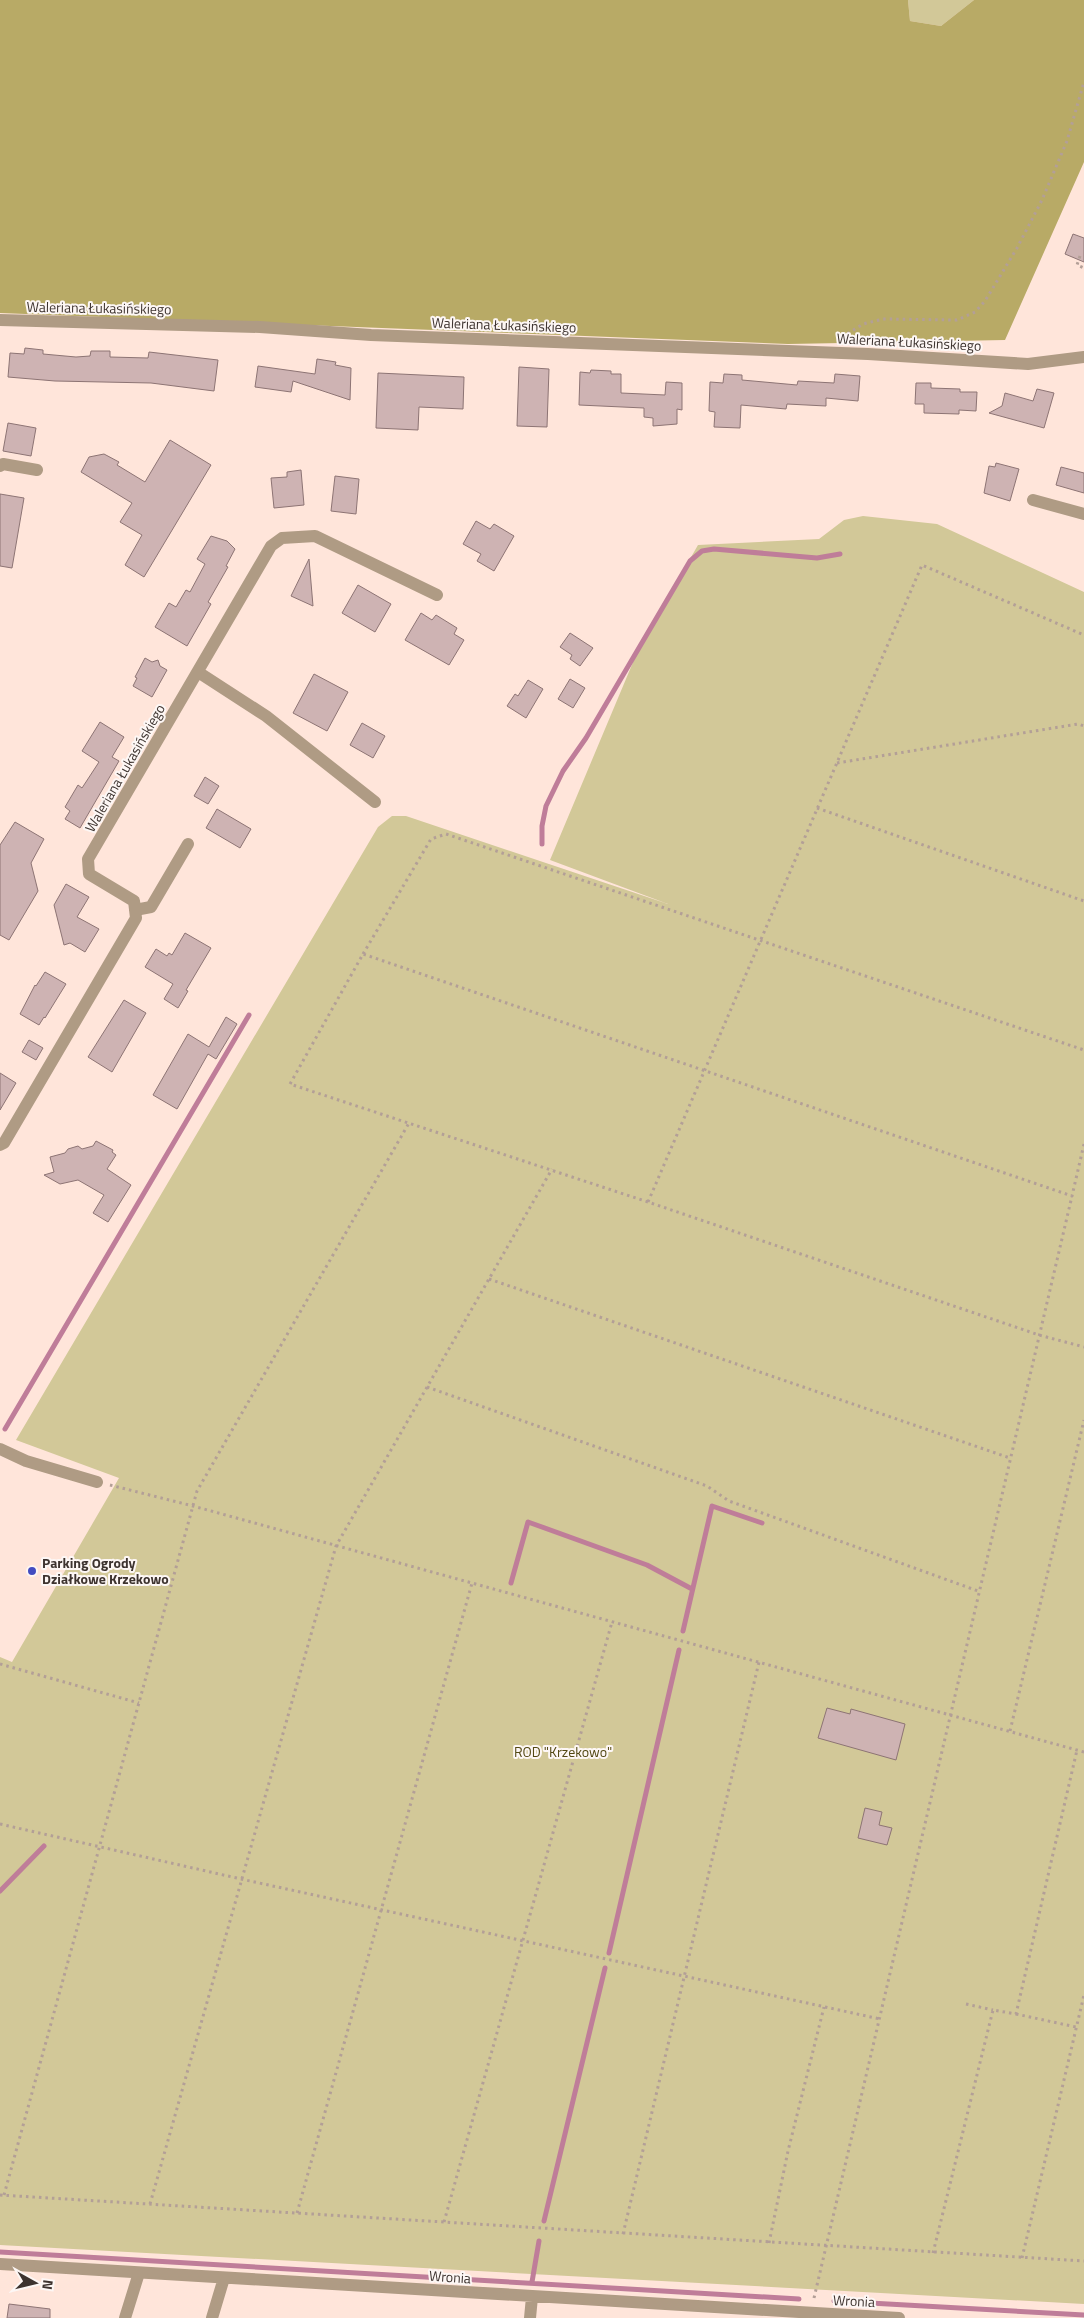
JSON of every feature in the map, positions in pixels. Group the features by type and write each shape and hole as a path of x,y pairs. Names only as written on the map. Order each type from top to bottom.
{"street":[{"name":"Waleriana Łukasińskiego","path":"0,320 260,327 381,335 1028,364 1084,357"},
{"path":"0,466 3,464 37,470"},
{"path":"1033,500 1084,514"},
{"name":"Waleriana Łukasińskiego","path":"135,910 134,901 89,874 88,859 271,546 282,538 316,536 437,595"},
{"path":"198,672 266,716 375,802"},
{"path":"0,1145 4,1143 136,918 135,910 151,907 188,844"},
{"path":"0,1449 26,1461 97,1482"},
{"name":"Wronia","path":"0,2264 532,2297 727,2314 899,2318"},
{"path":"125,2318 139,2273"},
{"path":"212,2318 224,2278"},
{"path":"530,2318 532,2297"}],"path":[{"path":"838,354 840,344 847,334 864,324 883,319 902,318 957,320 975,312 985,301 1017,248 1042,200 1067,142 1084,82"},
{"path":"1080,256 1077,265 1084,268"},
{"path":"648,1202 922,565 1084,635"},
{"path":"836,763 1078,724 1084,726"},
{"path":"817,808 1084,901"},
{"path":"1084,1050 446,834 431,840 363,954 290,1084 648,1202 1039,1335 1084,1347"},
{"path":"363,954 1072,1196"},
{"path":"409,1123 197,1491 2,2195 1084,2262"},
{"path":"815,2290 880,2020 949,1714 1084,1144"},
{"path":"150,2204 336,1546 552,1170"},
{"path":"489,1279 1010,1458"},
{"path":"427,1387 707,1486 730,1501 978,1591"},
{"path":"1010,1731 1084,1420"},
{"path":"97,1482 193,1506 1084,1752"},
{"path":"297,2213 472,1583"},
{"path":"444,2222 612,1622"},
{"path":"623,2234 759,1662"},
{"path":"0,1664 139,1704"},
{"path":"1016,2014 1077,1750"},
{"path":"0,1824 880,2020"},
{"path":"1022,2258 1084,1995"},
{"path":"966,2004 1076,2028"},
{"path":"769,2243 788,2151 824,2007"},
{"path":"933,2253 994,2010"}],"green space":[{"path":"908,0 974,0 941,26 910,21"},
{"name":"ROD \"Krzekowo\"","path":"863,516 937,524 1084,592 1084,2304 0,2245 0,1657 12,1662 119,1478 16,1440 378,827 392,816 406,816 668,904 550,860 639,648 698,545 819,539 844,520"}],"shaded area":[{"path":"0,0 908,0 910,21 941,26 974,0 1084,0 1084,162 1005,340 788,344 0,313"}],"building":[{"path":"1073,234 1084,238 1084,262 1065,254"},
{"path":"25,348 43,350 43,354 76,357 90,356 91,351 110,351 110,357 148,358 149,352 218,360 214,391 151,383 55,381 8,377 10,353 24,354"},
{"path":"317,359 336,362 335,365 351,368 350,400 293,381 291,392 255,387 258,366 315,374"},
{"path":"519,367 549,369 547,427 517,426"},
{"path":"591,370 611,371 611,374 621,374 621,393 665,395 666,382 682,383 682,410 677,409 677,424 653,426 653,418 644,417 644,408 579,405 580,372 590,373"},
{"path":"378,373 464,377 463,409 419,407 418,430 376,428"},
{"path":"724,374 742,375 742,380 797,385 798,381 834,383 835,374 860,376 858,401 826,398 826,406 787,404 786,409 741,405 740,428 714,427 715,412 709,411 710,382 723,383"},
{"path":"916,383 931,383 931,388 960,389 960,392 977,392 976,411 959,410 959,414 924,413 924,404 915,404"},
{"path":"1037,389 1054,393 1044,428 989,413 1002,406 1005,393 1033,401"},
{"path":"8,423 36,428 31,456 3,451"},
{"path":"170,440 211,465 144,577 125,565 142,535 120,522 132,503 81,472 89,457 104,454 119,462 117,465 145,482"},
{"path":"996,463 1019,469 1010,501 984,493 989,466 995,467"},
{"path":"1061,467 1084,473 1084,493 1056,485"},
{"path":"301,470 304,505 274,508 271,478 287,477 287,472"},
{"path":"335,476 359,479 356,514 331,511"},
{"path":"0,494 24,498 12,568 0,566"},
{"path":"476,521 490,529 494,524 514,536 494,571 477,561 481,554 463,544"},
{"path":"211,536 227,541 235,549 226,566 228,567 208,602 211,604 187,646 155,627 169,603 176,607 186,590 190,592 205,564 197,559"},
{"path":"309,559 313,606 291,596"},
{"path":"358,585 391,604 375,632 342,613"},
{"path":"421,613 432,620 436,615 457,628 454,634 464,640 449,665 405,640"},
{"path":"570,633 593,648 580,666 570,659 572,655 560,647"},
{"path":"145,658 152,662 158,660 160,666 167,670 152,697 133,686 137,678 135,677"},
{"path":"314,674 348,692 327,731 293,713"},
{"path":"570,679 585,688 573,708 558,699"},
{"path":"528,680 543,689 526,718 507,706 515,694 518,696"},
{"path":"100,722 124,737 112,757 119,761 80,828 65,819 70,811 65,807 78,785 82,788 99,762 82,751"},
{"path":"362,723 385,736 373,758 350,745"},
{"path":"205,777 219,786 208,804 194,796"},
{"path":"217,809 251,829 240,848 206,828"},
{"path":"15,822 44,839 31,863 38,891 9,940 0,935 0,845"},
{"path":"66,884 89,897 77,917 99,929 85,952 70,943 64,945 54,905"},
{"path":"185,933 211,948 186,990 188,991 178,1008 164,999 173,984 145,967 156,949 167,956 169,953 172,955"},
{"path":"45,972 66,984 39,1025 20,1014 35,985"},
{"path":"124,1000 146,1013 112,1072 88,1057"},
{"path":"226,1017 237,1024 216,1059 208,1054 177,1109 153,1095 188,1034 209,1047"},
{"path":"29,1040 43,1048 36,1060 22,1052"},
{"path":"0,1073 16,1083 0,1110"},
{"path":"96,1141 113,1150 112,1152 116,1155 107,1169 131,1185 108,1222 93,1213 104,1195 78,1180 60,1184 44,1175 54,1172 50,1157 65,1153 68,1149 78,1146 82,1149 93,1146"},
{"path":"827,1708 850,1714 851,1709 905,1724 896,1760 818,1738"},
{"path":"865,1808 882,1812 879,1825 892,1828 887,1845 858,1838"},
{"path":"9,2304 50,2309 50,2318 7,2318"}],"waterway":[{"path":"542,844 542,826 546,806 563,771 586,738 690,561 702,551 714,549 817,558 840,554"},
{"path":"5,1429 249,1015"},
{"path":"683,1631 712,1506 762,1523"},
{"path":"511,1583 528,1522 647,1565 692,1589"},
{"path":"609,1953 679,1650"},
{"path":"0,1891 44,1846"},
{"path":"544,2221 605,1968"},
{"path":"532,2282 539,2241"},
{"path":"0,2252 799,2299"},
{"path":"834,2301 1084,2315"}],"place":[{"name":"Parking Ogrody Działkowe Krzekowo","path":"32,1571"}]}
